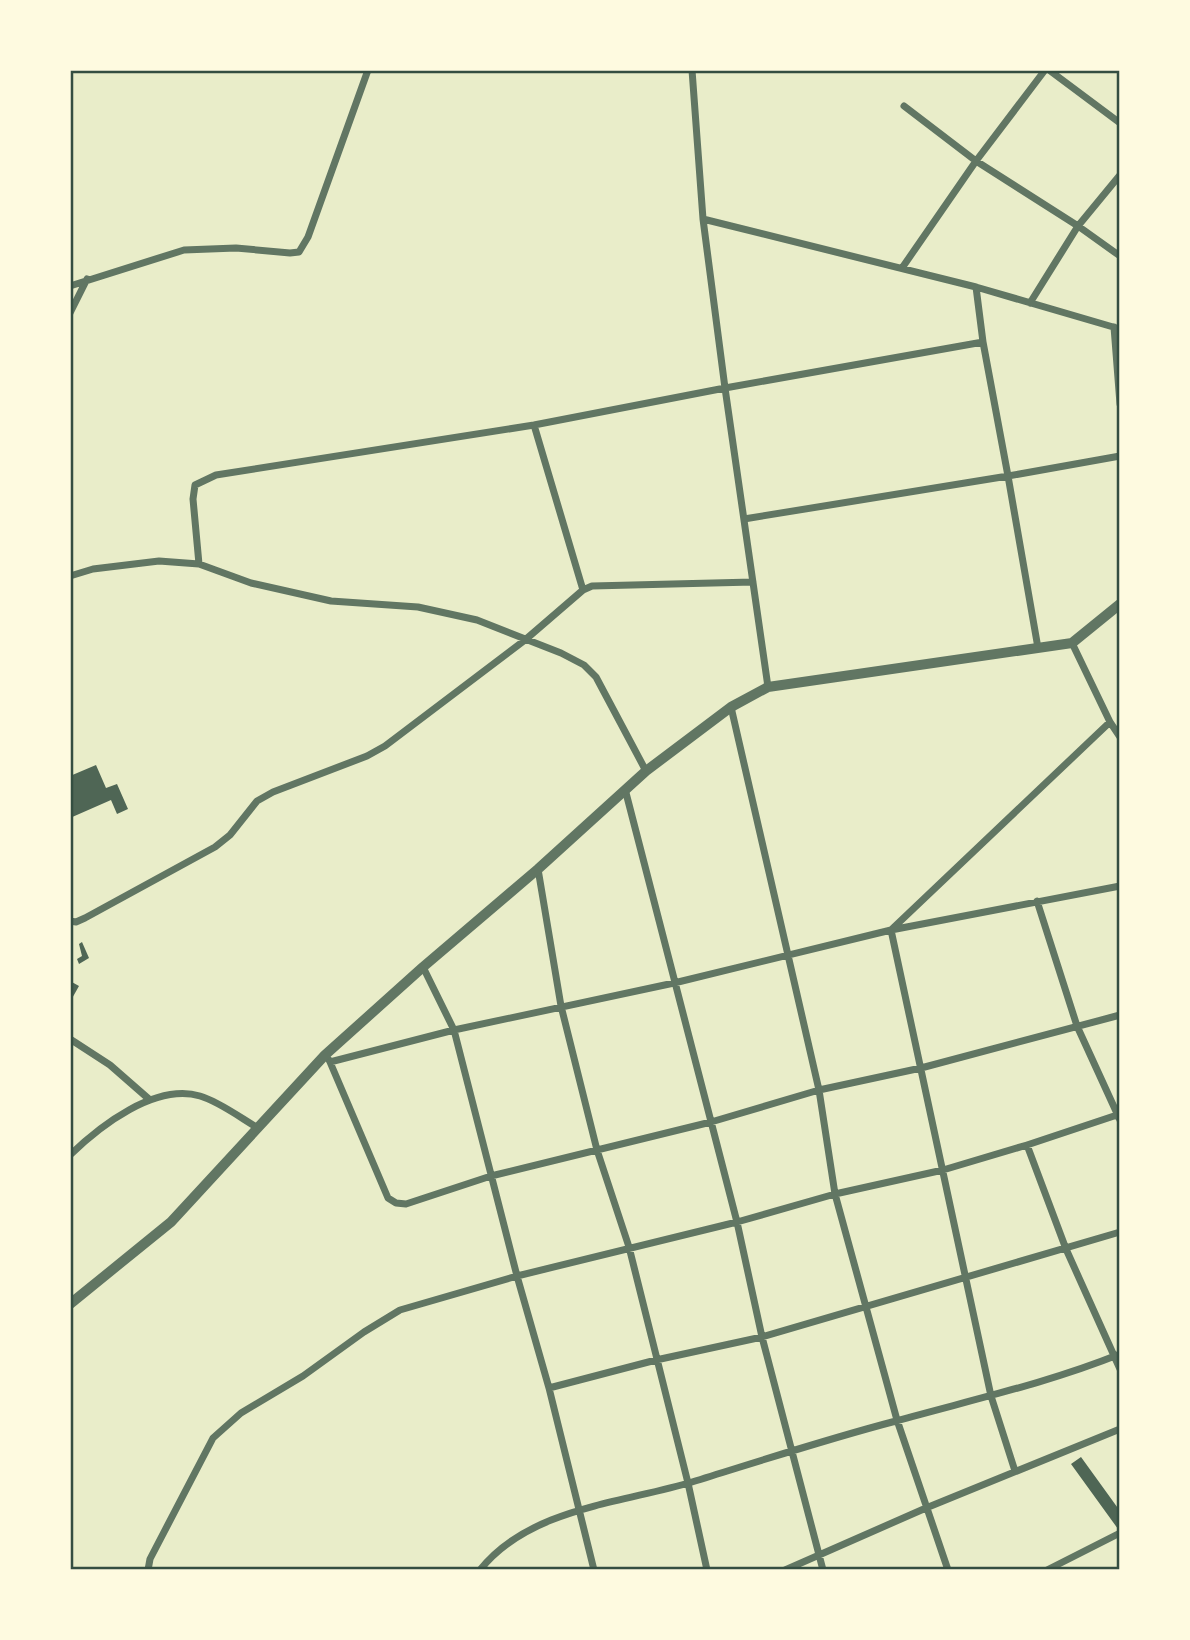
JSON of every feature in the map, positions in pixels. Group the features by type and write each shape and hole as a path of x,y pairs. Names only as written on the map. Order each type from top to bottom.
{"street":[{"path":"70,286 184,250 236,248 299,252 308,237 368,70"},
{"path":"692,70 703,219 768,687"},
{"path":"902,268 976,161 1047,70 1120,122"},
{"path":"904,106 976,161 1120,256"},
{"path":"1030,303 1078,226 1120,175"},
{"path":"703,219 976,286 1117,328 1120,404"},
{"path":"70,313 87,279"},
{"path":"976,286 983,342 1038,648"},
{"path":"199,564 193,499 195,485 216,475 534,425 983,342"},
{"path":"534,425 583,590"},
{"path":"744,519 1120,456"},
{"path":"70,576 93,569 159,561 199,564 251,583 331,601 418,607 477,620 561,653 584,665 596,677 646,771"},
{"path":"70,921 76,922 85,918 215,847 230,835 257,801 273,792 367,756 385,746 525,640 583,590 592,586 753,582"},
{"path":"70,1304 171,1222 327,1058 423,967 538,869 646,771 731,707 768,687 1072,643 1120,604"},
{"path":"1072,643 1120,737"},
{"path":"731,707 820,1090 835,1194 897,1420 948,1570"},
{"path":"891,930 1110,722"},
{"path":"625,789 737,1222 790,1450 823,1570"},
{"path":"538,869 561,1006 597,1150 629,1247 707,1570"},
{"path":"327,1058 674,982 891,930 1120,886"},
{"path":"148,1570 150,1559 213,1438 241,1413 303,1376 400,1310 629,1247 737,1222 835,1194 943,1170 1119,1116 1077,1026 1037,901"},
{"path":"891,930 991,1396 1015,1471"},
{"path":"423,967 454,1030 517,1276 549,1388 577,1510 594,1570"},
{"path":"327,1058 388,1198 396,1203 406,1204 491,1176 711,1122 820,1090 921,1068 1120,1015"},
{"path":"70,1039 110,1065 150,1100"},
{"path":"70,1156 120,1115 150,1100 180,1094 200,1096 258,1128"},
{"path":"1027,1145 1066,1249 1117,1355 1120,1370"},
{"path":"549,1388 656,1360 762,1337 865,1309 1120,1231"},
{"path":"480,1570 511,1540 577,1510 688,1483 790,1450 991,1396 1117,1355"},
{"path":"785,1570 926,1508 1120,1429"},
{"path":"1047,1570 1120,1534"}],"building":[{"path":"96,765 106,788 117,784 128,809 117,814 111,800 70,818 70,776"},
{"path":"82,942 89,958 79,964 77,959 82,956 79,944"},
{"path":"70,981 79,986 70,1002"},
{"path":"1081,1457 1120,1511 1118,1529 1071,1464"}]}
